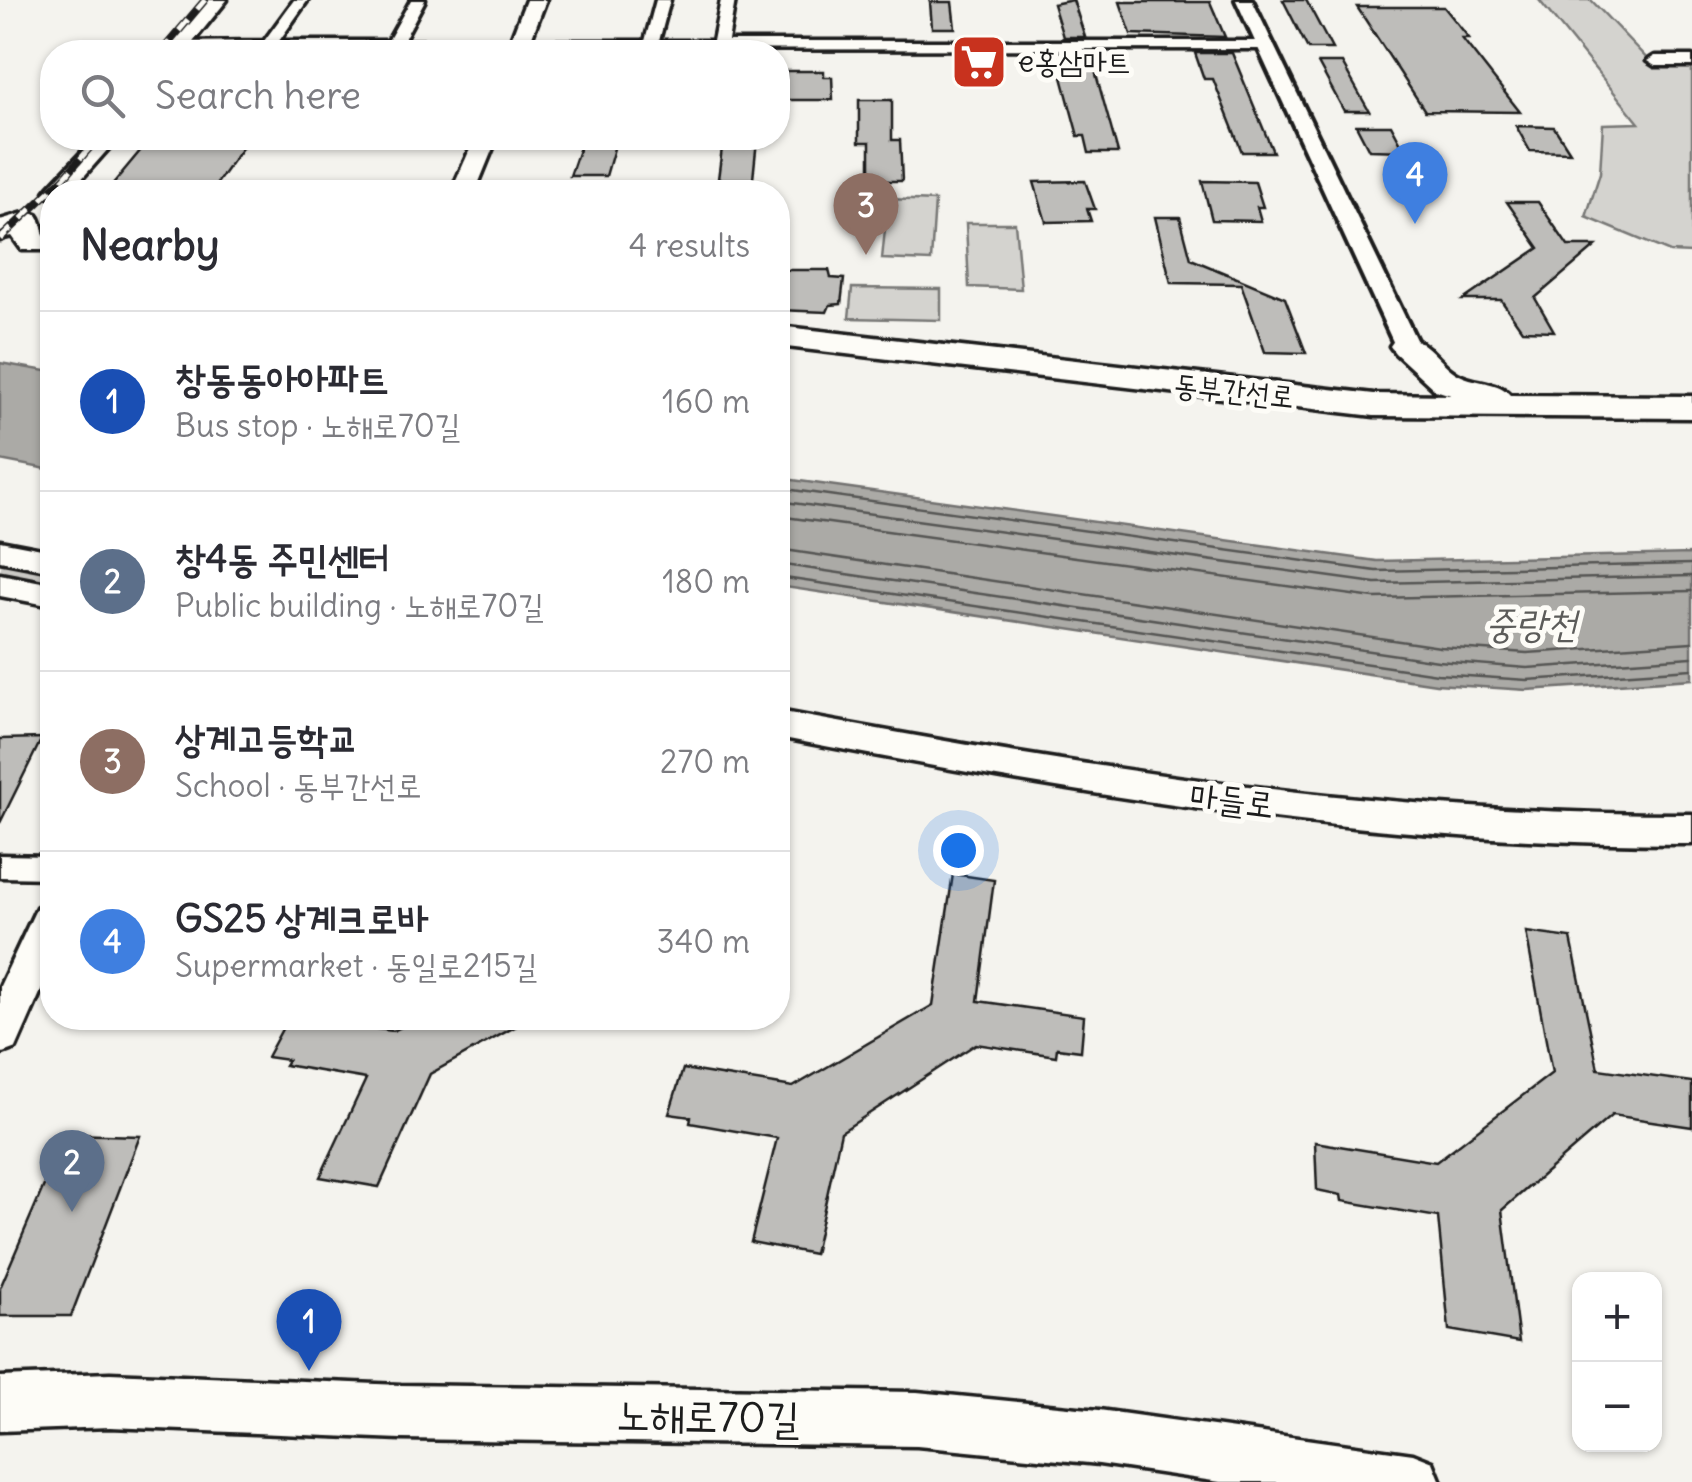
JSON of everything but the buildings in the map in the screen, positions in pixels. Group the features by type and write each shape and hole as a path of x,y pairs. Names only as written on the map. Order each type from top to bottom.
{"highway":[{"path":"0,240 33,240"},
{"path":"0,251 33,240"},
{"path":"790,324 1350,391 1488,396 1610,408"},
{"name":"동부간선로","path":"790,337 1374,405 1692,407"},
{"path":"1350,391 1395,384 1405,378 1409,366 1406,346"},
{"path":"1406,346 1447,383 1488,396"}],"main road":[{"path":"185,40 218,0"},
{"path":"521,40 536,0"},
{"path":"68,180 95,150"},
{"path":"468,180 481,150"},
{"path":"0,551 40,559"},
{"path":"0,585 40,593"},
{"name":"마들로","path":"790,726 1013,770 1248,804 1479,824 1692,829"},
{"path":"0,1036 40,946"},
{"name":"노해로70길","path":"0,1404 110,1400 401,1412 917,1419 1099,1437 1413,1482"}],"street":[{"path":"272,40 301,0"},
{"path":"396,40 418,0"},
{"path":"653,40 663,0"},
{"path":"721,40 728,0"},
{"path":"1244,0 1406,346"},
{"path":"790,45 1266,45"},
{"path":"1655,61 1692,61"},
{"path":"0,866 40,867"}],"shaded area":[{"path":"1539,0 1591,0 1654,66 1692,66 1692,253 1670,252 1586,217 1600,173 1603,124 1639,123"},
{"path":"888,199 935,201 931,261 882,259"},
{"path":"966,223 1015,223 1021,289 969,287"},
{"path":"852,288 941,289 941,320 849,318"}],"water":[{"path":"0,363 40,370 40,468 0,460"},
{"name":"중랑천","path":"790,480 1377,561 1692,554 1692,679 1527,690 1436,684 790,588"}],"tunnel":[{"path":"0,572 40,580"}],"railway":[{"path":"171,40 205,0"},
{"path":"62,180 88,150"},
{"path":"1,238 40,201"}],"place":[{"name":"e홍삼마트","path":"979,62"},
{"name":"GS25 상계크로바","path":"1415,224"},
{"name":"상계고등학교","path":"866,255"},
{"name":"창4동 주민센터","path":"72,1212"},
{"name":"창동동아아파트","path":"309,1371"}]}
